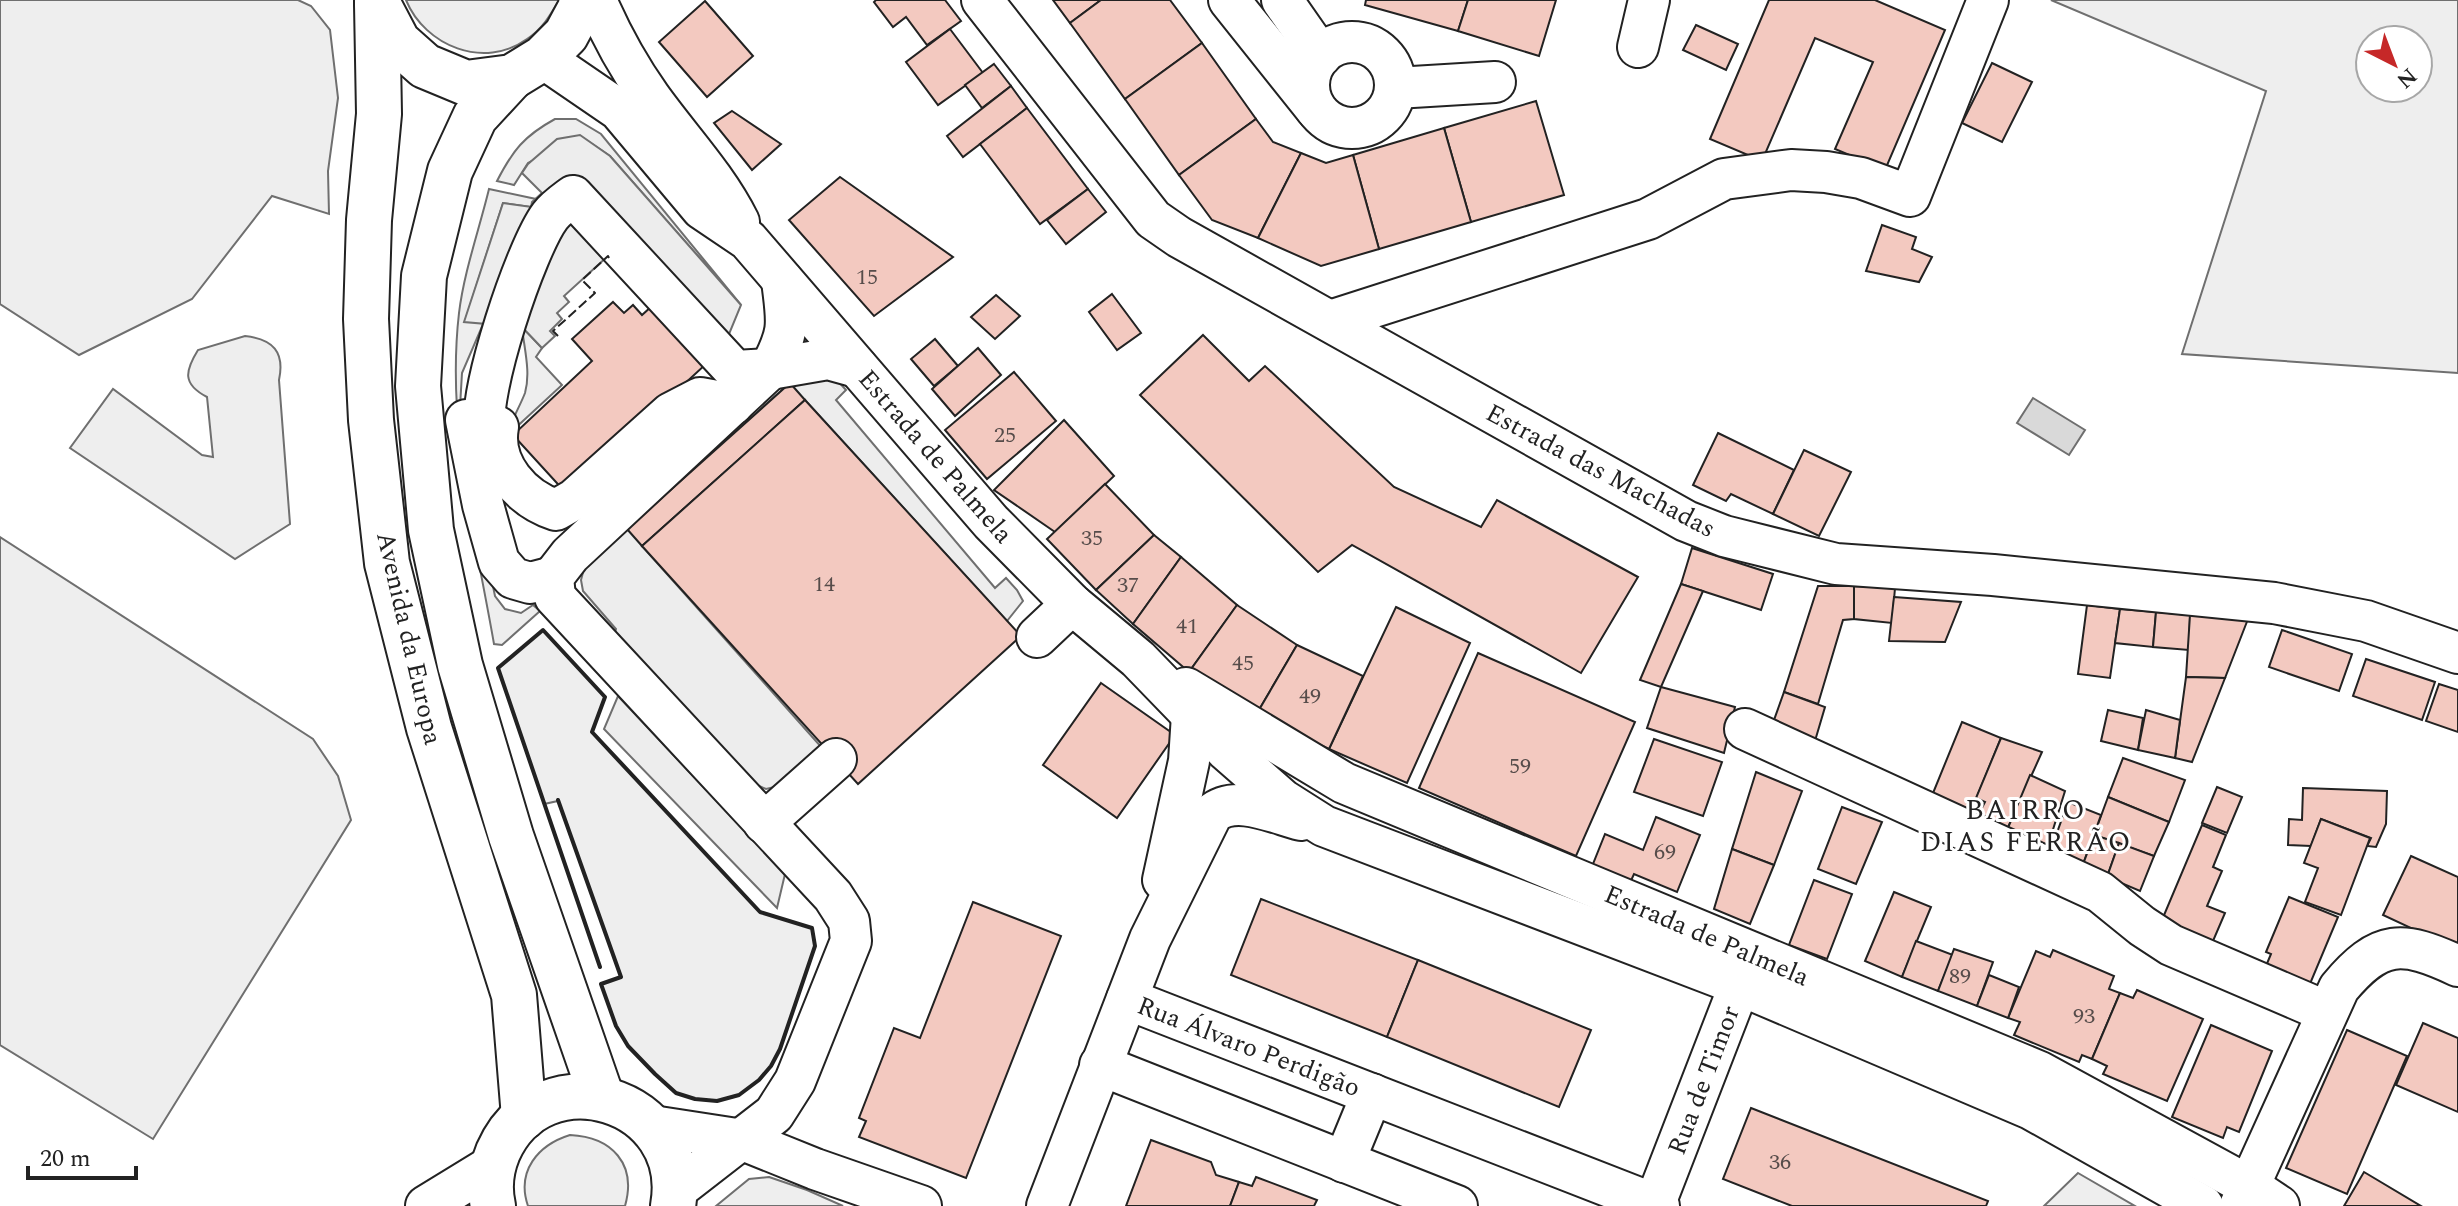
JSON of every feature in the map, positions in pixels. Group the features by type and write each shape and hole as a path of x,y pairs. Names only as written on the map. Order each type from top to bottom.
{"main road":[{"name":"Avenida da Europa","path":"582,0 566,35 475,117 450,171 424,276 419,400 431,530 460,665 511,836 602,1098"},
{"name":"Avenida da Europa","path":"373,1 379,114 369,220 366,319 371,420 387,563 429,728 514,995 524,1117"},
{"path":"373,1 398,42 425,66 466,83 527,68"},
{"path":"493,1185 504,1138 524,1117 547,1102 574,1096 602,1098 629,1107 652,1126 665,1145 673,1167 674,1198"}],"street":[{"name":"Estrada de Palmela","path":"596,0 624,60 724,192 748,240 782,280 991,522 1072,604 1138,659 1227,751 1283,800 1324,826 2040,1072 2256,1199"},
{"name":"Estrada das Machadas","path":"982,0 1153,219 1179,237 1686,521 1724,536 1836,564 1993,575 2274,603 2366,621 2458,653"},
{"path":"1229,0 1316,109 1336,126 1350,129 1363,127 1376,122 1386,112 1396,88 1394,72 1387,59 1376,49 1362,43 1348,42 1333,47 1321,56 1313,68 1309,83 1310,96 1316,109"},
{"path":"1282,0 1321,56"},
{"path":"1638,47 1649,0"},
{"path":"1330,321 1648,219 1724,179 1791,170 1826,172 1861,178 1910,196 1988,0"},
{"name":"Estrada de Palmela","path":"527,68 580,86 619,110 702,209 748,240"},
{"path":"1396,88 1495,82"},
{"path":"782,280 787,326 785,341 770,369 570,555 553,577 530,583 513,578 499,562 471,449 464,398 480,348 507,322 540,234 550,216 573,196 735,371 770,369 828,359 857,367"},
{"path":"507,322 516,363 497,430 497,454 513,481 538,504 556,510 575,499 671,413 700,398 733,404"},
{"path":"553,577 555,597 833,896 849,921 851,941 795,1081 774,1114 674,1198"},
{"path":"1037,637 1072,604"},
{"name":"Estrada de Palmela","path":"1138,659 1344,783 1746,969 2031,1109 2203,1206"},
{"path":"1150,939 1189,761 1192,715"},
{"path":"1745,729 2100,892 2171,945 2327,1012"},
{"path":"764,823 836,759"},
{"path":"1047,1206 1150,939 1212,814 1221,806 1234,804 1324,826"},
{"path":"2256,1199 2327,1012 2339,988 2355,969 2373,954 2389,949 2417,950 2458,966"},
{"name":"Rua de Timor","path":"1656,1205 1746,969"},
{"name":"Rua Álvaro Perdigão","path":"1127,999 1656,1205"},
{"path":"1100,1065 1457,1206"},
{"name":"Rua Álvaro Perdigão","path":"1344,1162 1372,1094"},
{"path":"652,1126 743,1140 921,1206"},
{"path":"426,1206 493,1185"}],"shaded area":[{"path":"0,0 298,0 311,6 330,30 338,98 328,171 329,214 272,196 192,299 79,355 0,304"},
{"path":"406,0 559,0 545,22 527,39 510,48 475,52 441,41 415,16"},
{"path":"2051,0 2458,0 2458,373 2182,354 2266,91"},
{"path":"555,119 576,119 601,134 741,305 610,156 580,136 528,163 514,185 497,181 520,145"},
{"path":"580,135 610,156 741,305 727,339 609,255 564,296 569,302 557,313 562,319 550,331 555,336 542,348 522,327 464,322 503,203 531,207 542,193 522,173 528,164 557,139"},
{"path":"489,189 536,199 531,207 503,203 465,321 484,322 462,373 460,407 495,596 505,609 521,613 533,605 540,611 502,645 494,644 464,480 456,397 461,298"},
{"path":"522,327 542,348 536,357 562,385 511,432 509,430 527,385"},
{"path":"245,336 270,344 280,362 290,524 235,559 70,448 113,389 202,455 213,457 207,397 190,382 190,364 198,350"},
{"path":"804,378 837,380 846,390 836,400 995,588 1006,578 1023,601 1007,621 805,400 642,546 823,749 779,786 766,789 750,782 615,632 616,629 583,591 581,580 585,565 790,383"},
{"path":"2033,398 2085,430 2069,455 2017,423"},
{"path":"0,537 313,739 338,776 351,820 153,1139 0,1045"},
{"path":"543,630 605,697 592,732 760,912 812,928 815,946 780,1049 759,1080 739,1095 717,1101 676,1093 628,1046 616,1026 601,984 621,977 558,801 544,804 498,668"},
{"path":"618,696 785,874 777,908 604,729"},
{"path":"570,1135 598,1141 618,1156 627,1177 625,1206 528,1206 525,1182 532,1161 548,1145"},
{"path":"2078,1173 2135,1206 2044,1206"},
{"path":"769,1177 843,1206 716,1206 749,1179"}],"building":[{"path":"945,0 961,21 927,45 906,17 893,27 874,2"},
{"path":"1053,0 1101,0 1070,23"},
{"path":"1101,0 1170,0 1202,43 1125,99 1070,23"},
{"path":"1366,0 1468,0 1458,31 1365,5"},
{"path":"1468,0 1556,0 1539,56 1458,31"},
{"path":"1769,0 1875,0 1945,30 1885,170 1835,149 1873,62 1815,38 1762,161 1710,139"},
{"path":"705,1 753,56 707,97 659,42"},
{"path":"1696,25 1738,44 1726,70 1683,50"},
{"path":"950,29 983,73 938,105 906,62"},
{"path":"1202,43 1256,119 1179,175 1125,99"},
{"path":"1992,63 2032,82 2002,142 1962,123"},
{"path":"994,64 1011,86 982,108 965,85"},
{"path":"1011,86 1027,108 963,157 947,136"},
{"path":"1536,101 1564,195 1471,222 1444,128"},
{"path":"1027,108 1088,189 1040,224 980,144"},
{"path":"732,111 781,144 752,170 714,123"},
{"path":"1256,119 1273,142 1301,153 1258,238 1212,220 1179,175"},
{"path":"1444,128 1471,222 1379,249 1353,155"},
{"path":"1301,153 1326,163 1353,155 1379,249 1321,266 1258,238"},
{"path":"840,177 953,257 874,316 789,220"},
{"path":"1088,189 1106,212 1066,244 1047,220"},
{"path":"1882,225 1916,237 1912,249 1932,257 1919,282 1866,271"},
{"path":"1112,294 1141,333 1117,350 1089,312"},
{"path":"996,295 1020,316 995,339 971,317"},
{"path":"613,302 624,313 633,305 642,315 652,306 706,364 566,493 513,435 592,361 572,339"},
{"path":"1203,335 1249,381 1265,366 1394,487 1481,527 1497,500 1638,577 1581,673 1352,545 1318,572 1140,395"},
{"path":"935,339 958,366 934,386 911,359"},
{"path":"978,348 1001,375 955,416 932,389"},
{"path":"1014,372 1056,421 987,479 945,430"},
{"path":"790,383 805,400 642,546 627,529"},
{"path":"805,400 1021,636 858,784 642,546"},
{"path":"1064,420 1114,476 1055,532 994,490"},
{"path":"1718,433 1794,470 1773,514 1731,494 1726,501 1693,485"},
{"path":"1804,450 1851,472 1819,536 1773,514"},
{"path":"1105,484 1154,535 1096,590 1047,539"},
{"path":"1154,535 1181,557 1133,624 1096,590"},
{"path":"1692,548 1773,574 1761,610 1681,584"},
{"path":"1181,557 1237,605 1189,672 1133,624"},
{"path":"1681,584 1703,591 1661,687 1640,680"},
{"path":"1818,586 1854,586 1854,619 1843,620 1818,704 1784,692"},
{"path":"1854,586 1895,588 1892,623 1854,619"},
{"path":"1894,597 1961,602 1945,642 1889,641"},
{"path":"1237,605 1297,645 1256,715 1189,672"},
{"path":"2087,605 2120,609 2110,678 2078,674"},
{"path":"1396,607 1470,643 1407,783 1329,749"},
{"path":"2120,609 2156,612 2153,647 2115,643"},
{"path":"2156,612 2190,615 2189,650 2153,647"},
{"path":"2190,615 2248,619 2225,678 2186,677"},
{"path":"2282,630 2352,654 2339,691 2269,667"},
{"path":"1297,645 1363,676 1329,749 1256,715"},
{"path":"1478,653 1635,722 1576,856 1419,788"},
{"path":"2366,659 2435,682 2422,720 2353,696"},
{"path":"2186,677 2225,678 2192,762 2175,758"},
{"path":"1101,683 1175,735 1117,818 1043,765"},
{"path":"2439,684 2458,690 2458,732 2426,721"},
{"path":"1661,687 1735,707 1724,753 1647,728"},
{"path":"1784,692 1825,707 1812,751 1769,734"},
{"path":"2108,710 2143,718 2138,750 2101,741"},
{"path":"2146,710 2180,720 2175,758 2138,750"},
{"path":"1962,722 2001,738 1970,814 1931,798"},
{"path":"2001,738 2042,752 2006,832 1976,819 1985,802 1976,798"},
{"path":"1654,739 1722,762 1703,816 1634,792"},
{"path":"2123,758 2185,780 2169,822 2108,797"},
{"path":"1756,772 1802,791 1774,865 1732,849"},
{"path":"2030,775 2065,791 2046,852 2005,835"},
{"path":"2217,787 2242,797 2227,833 2202,823"},
{"path":"2303,788 2387,791 2386,824 2376,847 2367,846 2371,838 2321,819 2311,846 2288,845 2289,819 2302,820"},
{"path":"2108,797 2169,822 2154,856 2094,835"},
{"path":"2068,802 2101,815 2082,867 2049,855"},
{"path":"1842,807 1882,822 1856,884 1818,869"},
{"path":"1656,817 1700,835 1677,892 1634,874 1629,885 1591,869 1605,834 1643,850"},
{"path":"2321,819 2370,838 2341,915 2305,902 2318,868 2304,863"},
{"path":"2202,825 2226,835 2213,867 2222,871 2207,906 2225,913 2210,948 2159,927"},
{"path":"2094,835 2119,843 2107,877 2082,867"},
{"path":"2119,843 2154,856 2140,891 2107,877"},
{"path":"1732,849 1774,865 1750,924 1714,909"},
{"path":"2411,856 2458,877 2458,950 2383,915"},
{"path":"1814,880 1852,894 1827,959 1789,945"},
{"path":"1894,892 1931,907 1902,977 1865,961"},
{"path":"2289,897 2338,917 2307,991 2263,973 2271,954 2266,952"},
{"path":"1261,899 1418,960 1387,1037 1231,975"},
{"path":"973,902 1061,936 966,1178 859,1137 866,1121 859,1118 894,1028 920,1038"},
{"path":"1916,941 1953,955 1938,991 1902,977"},
{"path":"1954,949 1993,962 1977,1006 1938,991"},
{"path":"2053,950 2114,976 2109,989 2120,993 2092,1059 2082,1055 2079,1062 2014,1035 2020,1022 2008,1018 2036,951 2050,957"},
{"path":"1418,960 1591,1030 1559,1107 1387,1037"},
{"path":"1989,975 2019,987 2008,1018 1977,1006"},
{"path":"2137,990 2203,1019 2167,1101 2103,1074 2107,1066 2092,1059 2120,993 2133,998"},
{"path":"2423,1023 2458,1038 2458,1112 2396,1085"},
{"path":"2211,1025 2272,1051 2239,1132 2227,1127 2223,1138 2172,1117"},
{"path":"2347,1030 2407,1056 2347,1194 2286,1168"},
{"path":"1751,1108 1988,1201 1986,1206 1792,1206 1723,1179"},
{"path":"1151,1140 1211,1162 1216,1175 1239,1182 1230,1206 1126,1206"},
{"path":"2364,1172 2421,1206 2344,1206"},
{"path":"1256,1177 1317,1200 1314,1206 1230,1206 1239,1182 1252,1186"}],"fence":[{"path":"558,336 553,331 595,293 582,280 609,258"}],"wall":[{"path":"558,800 621,977 601,984 616,1026 628,1046 676,1093 717,1101 739,1095 759,1080 780,1049 815,946 812,928 760,912 592,732 605,697 543,630 498,668 600,967"}],"district":[{"name":"BAIRRO DIAS FERRÃO","path":"2026,825"}]}
